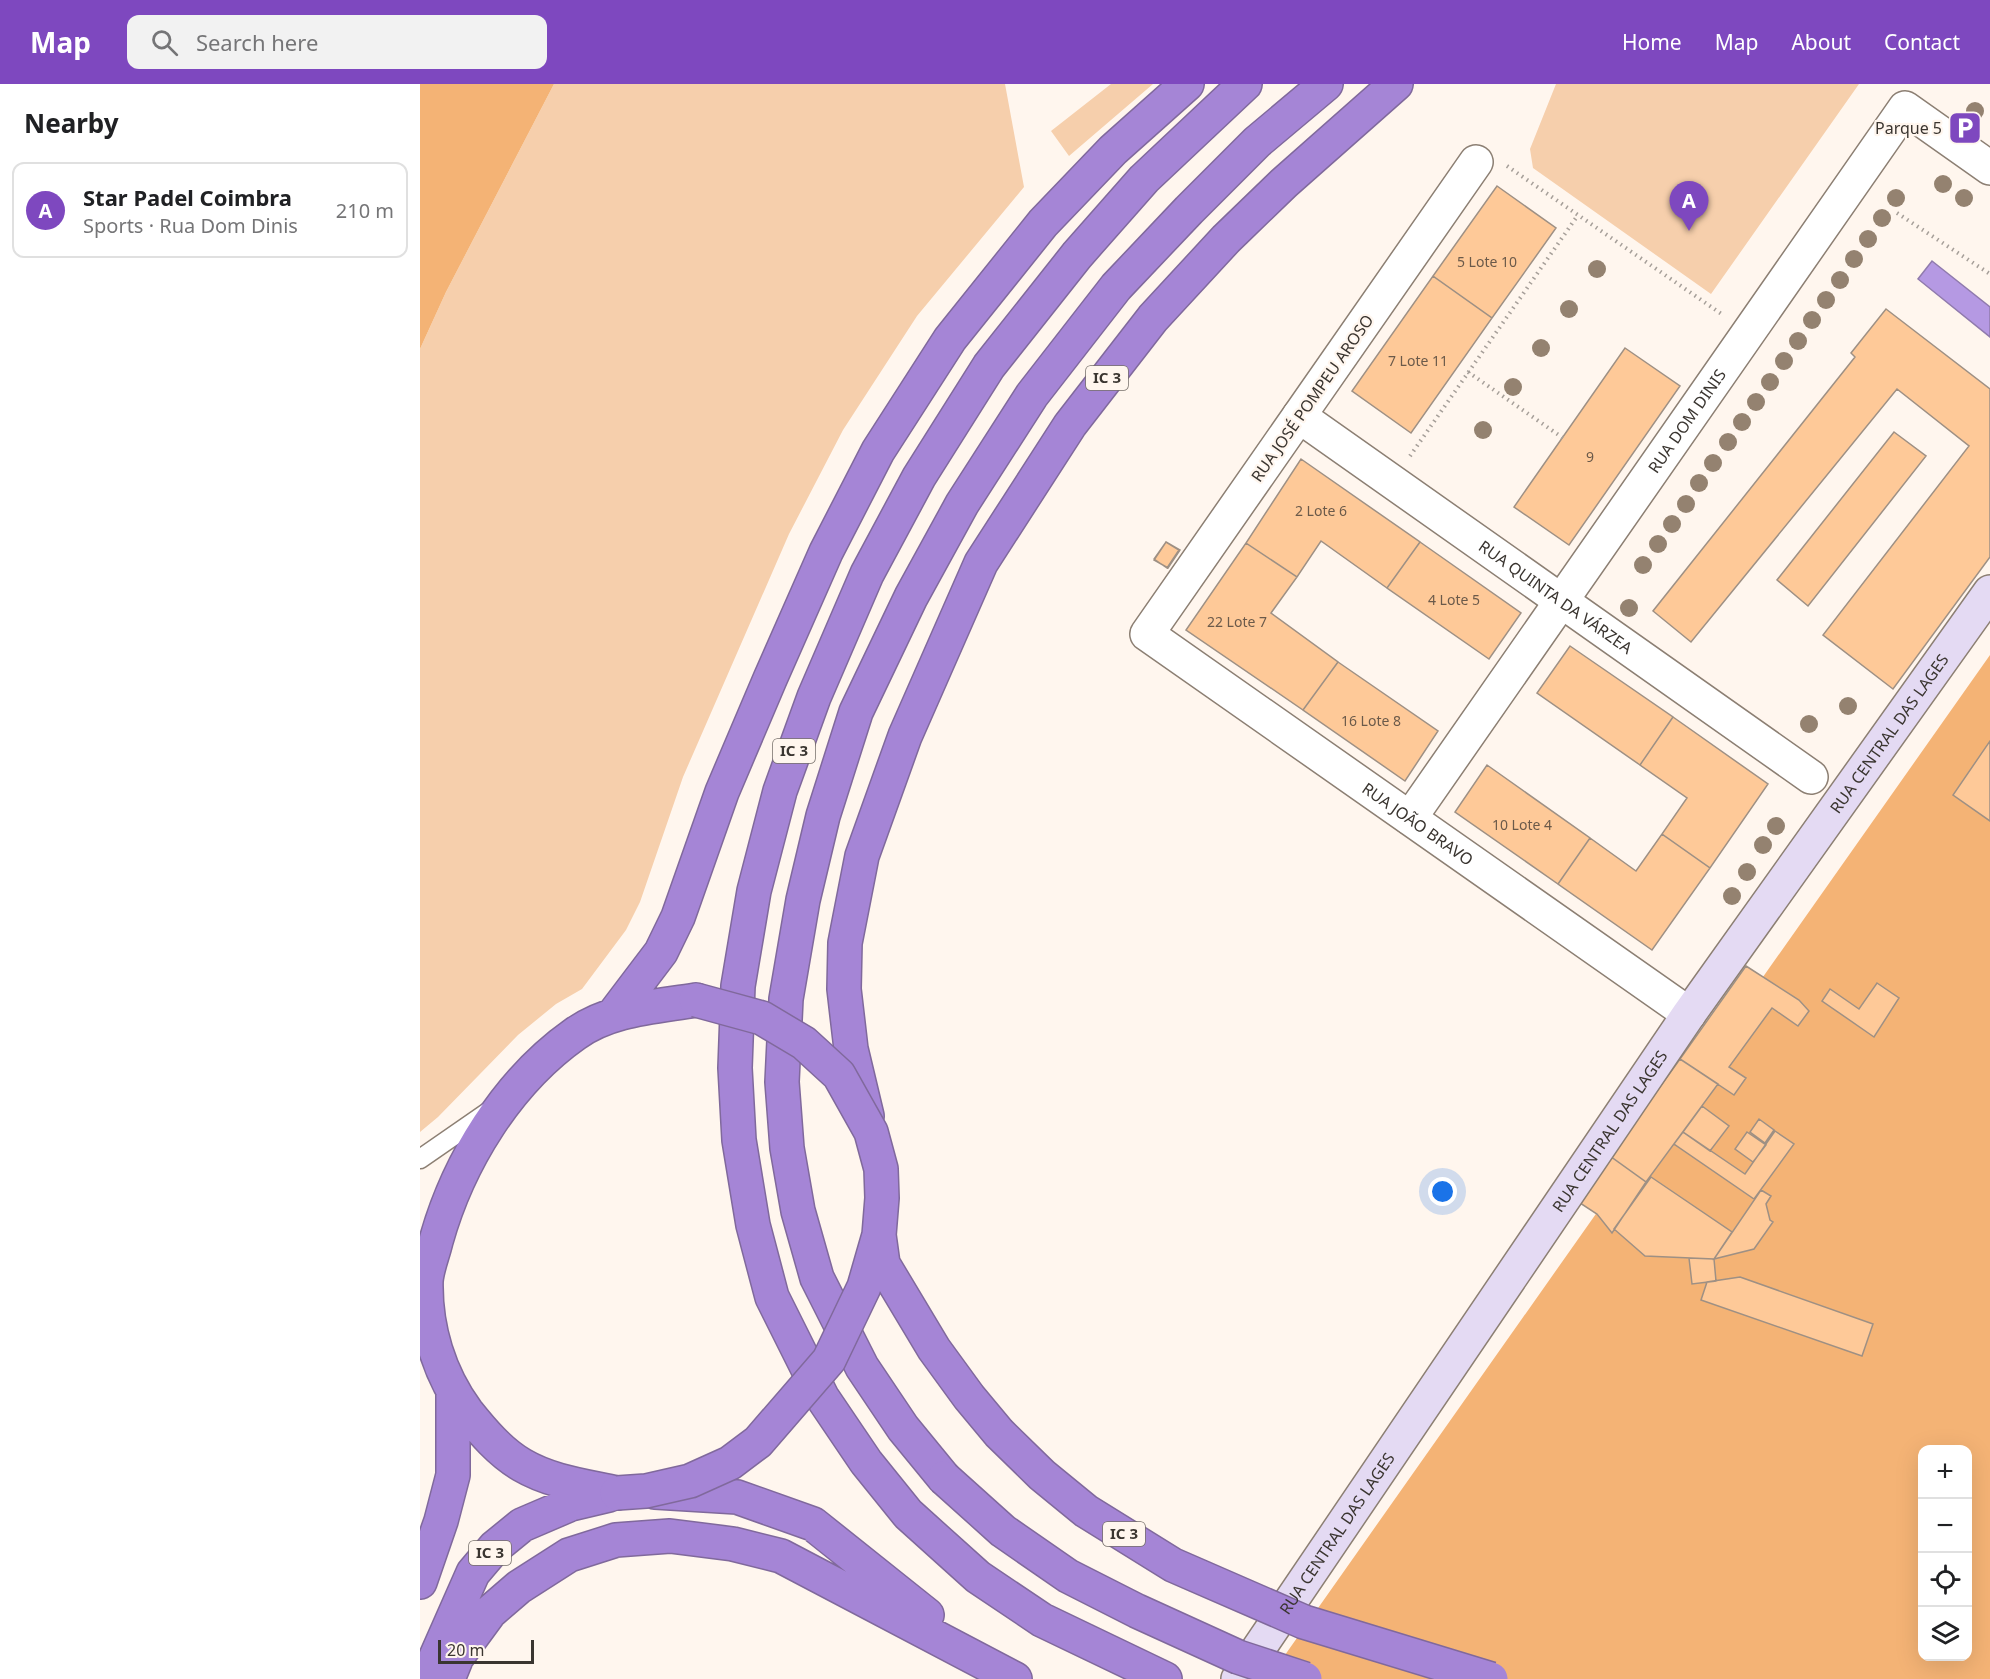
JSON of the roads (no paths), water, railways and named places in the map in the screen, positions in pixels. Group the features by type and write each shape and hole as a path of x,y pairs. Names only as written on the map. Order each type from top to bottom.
{"highway":[{"path":"420,1582 441,1521 453,1475 453,1392 439,1361 427,1317 423,1276 459,1178 510,1097 543,1061 576,1034 614,1014 662,952 678,917 722,792 826,552 878,451 950,339 1043,223 1113,150 1187,84"},
{"name":"IC 3","path":"1165,1679 1042,1620 978,1577 908,1514 866,1462 822,1397 772,1297 753,1226 739,1140 735,1068 738,986 754,891 780,791 814,697 867,574 919,477 989,366 1077,255 1144,179 1245,84"},
{"name":"IC 3","path":"1305,1679 1238,1657 1137,1611 1068,1576 1004,1531 944,1478 903,1428 862,1368 817,1278 798,1211 787,1148 782,1082 786,999 803,900 823,816 856,712 911,597 962,504 1032,395 1116,287 1257,142 1326,84"},
{"name":"IC 3","path":"426,1679 473,1573 495,1547 522,1525 571,1504 690,1481 730,1463 758,1442 829,1360 864,1287 879,1235 882,1198 880,1169 851,1048 844,989 845,943 862,856 905,736 981,563 1070,425 1153,318 1226,239 1292,176 1396,84"},
{"name":"IC 3","path":"614,1014 696,1000 762,1018 804,1043 838,1075 871,1132"},
{"name":"IC 3","path":"879,1235 883,1264 934,1349 969,1397 999,1432 1042,1475 1086,1511 1173,1565 1304,1622 1491,1679"},
{"name":"IC 3","path":"453,1392 487,1437 522,1465 561,1481 632,1492 737,1497 813,1524 983,1662"},
{"name":"IC 3","path":"448,1679 457,1657 490,1612 519,1587 569,1555 616,1540 670,1536 733,1545 781,1556 1016,1679"}],"main road":[{"name":"RUA CENTRAL DAS LAGES","path":"1238,1679 1689,1014 1990,592"}],"street":[{"name":"RUA DOM DINIS","path":"1410,818 1905,108 1990,168"},
{"name":"RUA JOSÉ POMPEU AROSO","path":"1147,634 1476,162"},
{"name":"RUA QUINTA DA VÁRZEA","path":"1299,416 1811,777"},
{"name":"RUA JOÃO BRAVO","path":"1147,634 1689,1014"}],"lane":[{"path":"420,1159 510,1097"}],"place":[{"name":"Parque 5","path":"1965,128"},
{"name":"Star Padel Coimbra","path":"1689,231"}]}
